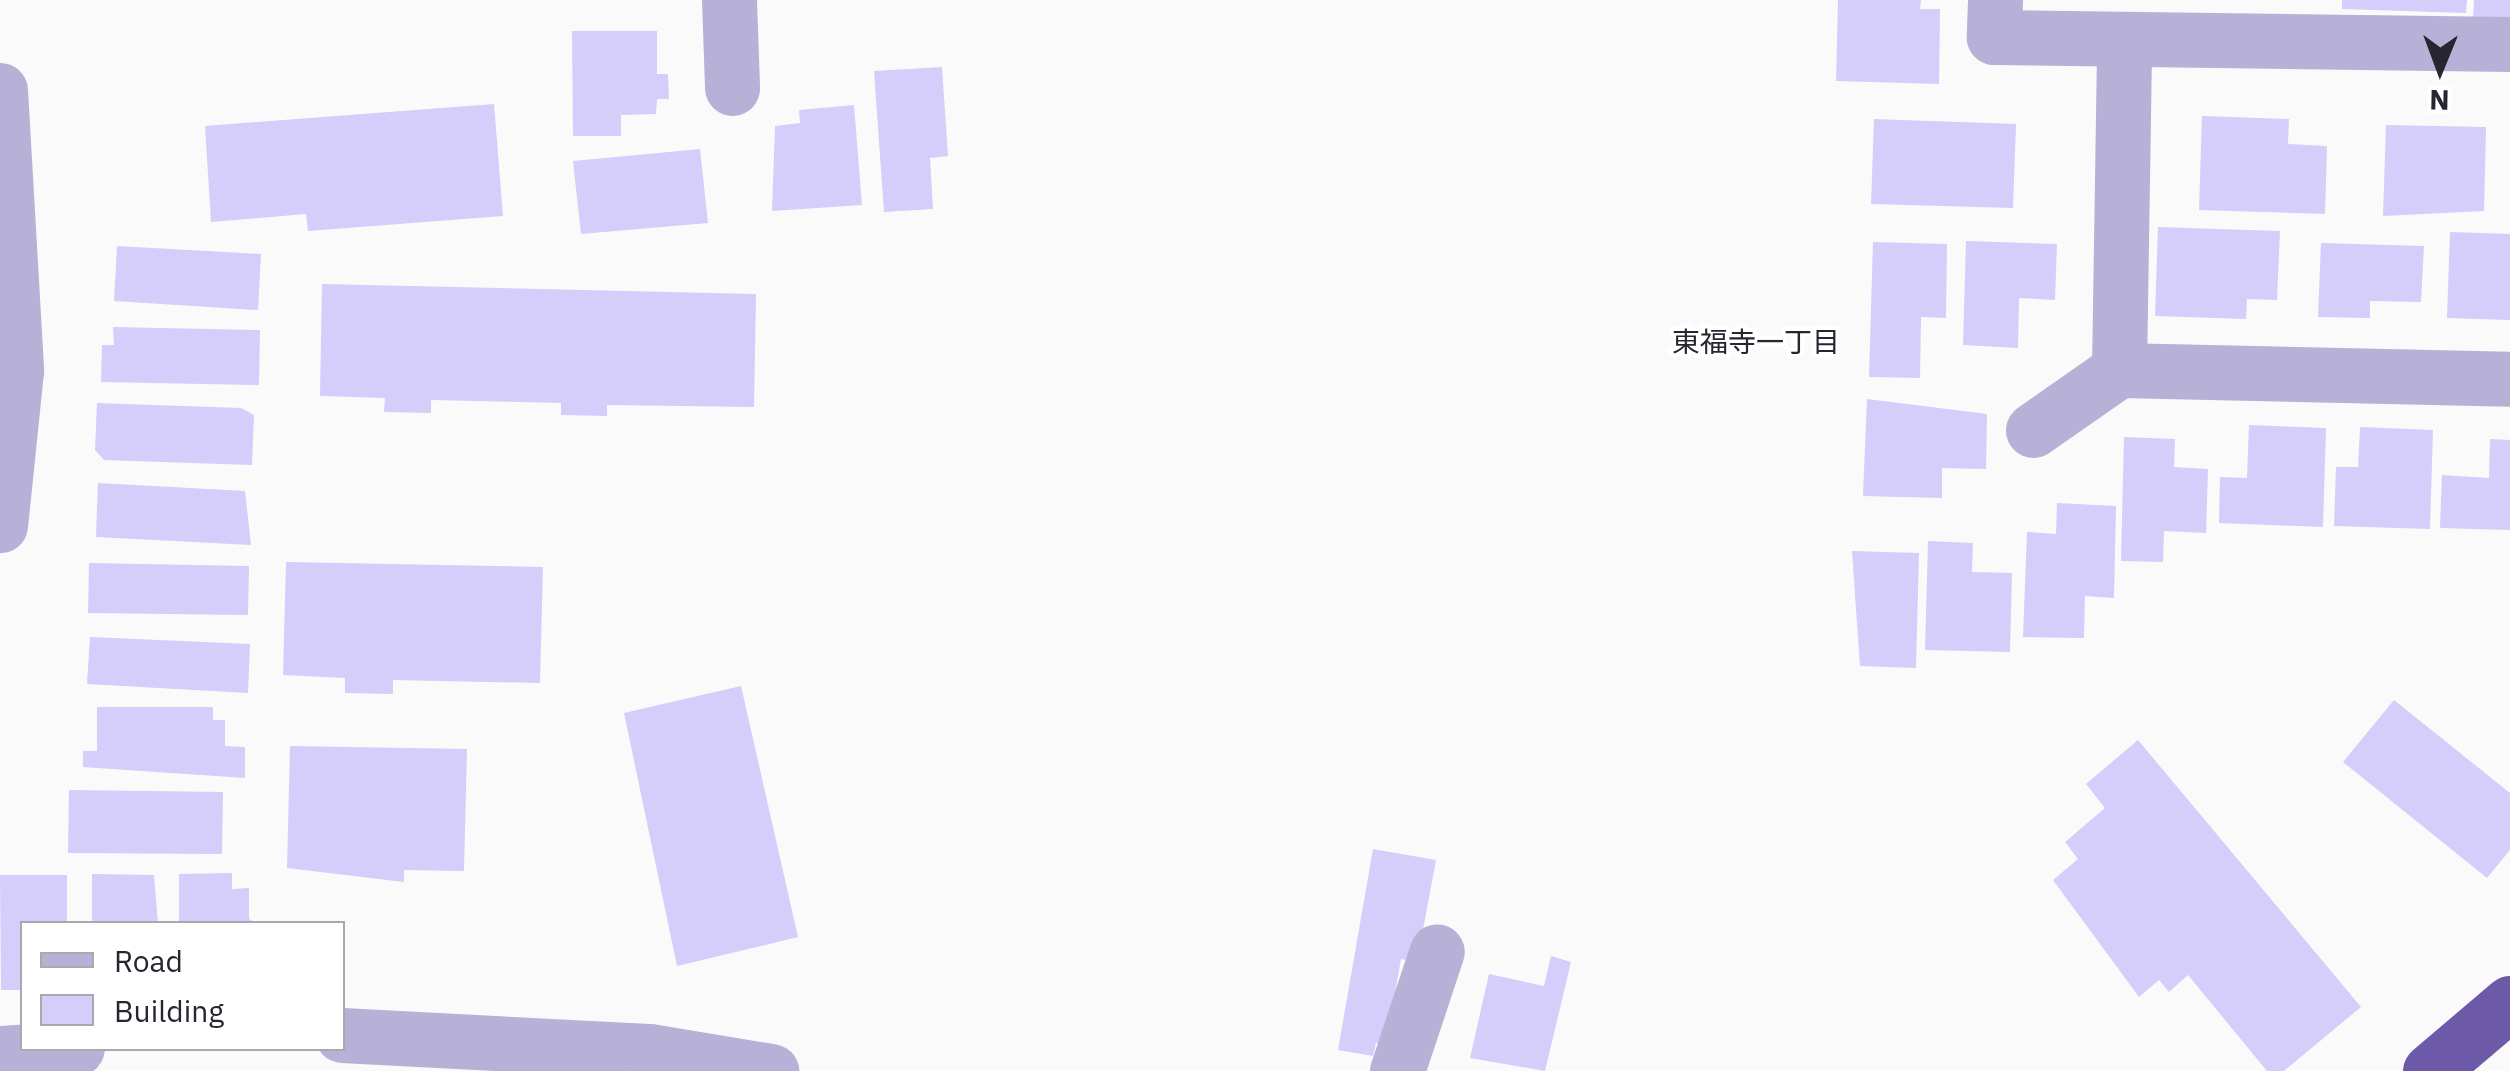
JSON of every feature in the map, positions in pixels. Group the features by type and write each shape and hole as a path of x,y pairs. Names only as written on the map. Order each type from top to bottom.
{"highway":[{"path":"2430,1071 2510,1003"}],"street":[{"path":"729,0 732,88"},
{"path":"1995,0 1994,36 2510,44"},
{"path":"2119,370 2124,39"},
{"path":"0,90 16,371 0,525"},
{"path":"2033,430 2119,370 2510,379"},
{"path":"1397,1071 1437,951"},
{"path":"345,1036 649,1051 771,1071"},
{"path":"0,1053 31,1051"}],"building":[{"path":"1838,0 1921,0 1920,9 1940,9 1939,84 1836,81"},
{"path":"2342,0 2467,0 2466,13 2342,9"},
{"path":"2474,0 2510,0 2510,20 2473,19"},
{"path":"572,31 657,31 657,74 668,74 669,99 657,99 656,114 621,115 621,136 573,136"},
{"path":"942,67 948,156 930,158 933,209 884,212 874,71"},
{"path":"494,104 503,216 308,231 306,214 211,222 205,126"},
{"path":"854,105 862,205 772,211 775,126 800,123 799,110"},
{"path":"2202,116 2289,119 2288,144 2327,146 2325,214 2199,210"},
{"path":"1874,119 2016,124 2013,208 1871,204"},
{"path":"2386,125 2486,127 2484,211 2383,216"},
{"path":"700,149 708,223 581,234 573,161"},
{"path":"2158,227 2280,231 2277,300 2247,299 2246,319 2155,316"},
{"path":"2450,232 2510,234 2510,320 2447,318"},
{"path":"1966,241 2057,244 2055,300 2019,298 2018,348 1963,345"},
{"path":"1873,242 1947,244 1946,318 1921,317 1920,378 1869,377"},
{"path":"2321,243 2424,246 2421,302 2370,301 2370,318 2318,317"},
{"path":"117,246 261,254 258,310 114,301"},
{"path":"322,284 756,294 754,407 607,405 607,416 561,415 561,403 431,400 431,413 384,412 385,398 320,396"},
{"path":"113,327 260,330 259,385 101,382 102,345 114,345"},
{"path":"1867,399 1987,414 1986,469 1942,468 1942,498 1863,496"},
{"path":"97,403 241,408 254,415 252,465 104,460 95,450"},
{"path":"2249,425 2326,428 2323,527 2219,523 2220,477 2247,478"},
{"path":"2360,427 2433,430 2430,529 2334,526 2336,467 2358,467"},
{"path":"2124,437 2175,439 2174,467 2208,469 2206,533 2164,531 2163,562 2121,561"},
{"path":"2490,439 2510,440 2510,530 2440,528 2442,475 2489,478"},
{"path":"98,483 245,491 251,545 96,537"},
{"path":"2057,503 2116,506 2114,598 2085,596 2084,638 2023,637 2027,532 2056,534"},
{"path":"1928,541 1973,543 1972,572 2012,573 2010,652 1925,650"},
{"path":"1852,551 1919,553 1916,668 1860,666"},
{"path":"286,562 543,567 540,683 393,680 393,694 345,693 345,678 283,675"},
{"path":"89,563 249,566 248,615 88,613"},
{"path":"90,637 250,644 248,693 87,684"},
{"path":"741,686 798,937 677,966 624,713"},
{"path":"2394,700 2510,793 2510,850 2487,878 2343,762"},
{"path":"97,707 213,707 213,720 225,720 225,746 245,747 245,778 83,767 83,751 97,751"},
{"path":"2138,740 2361,1007 2284,1071 2267,1071 2188,975 2169,992 2159,980 2139,997 2053,880 2078,859 2065,842 2105,808 2086,784"},
{"path":"290,746 467,749 464,871 404,870 404,882 287,868"},
{"path":"69,790 223,792 222,854 68,853"},
{"path":"1373,849 1436,860 1417,962 1401,959 1386,1044 1376,1043 1373,1056 1338,1050"},
{"path":"232,873 232,889 249,888 249,919 253,921 179,921 179,874"},
{"path":"92,874 154,875 158,921 92,921"},
{"path":"0,875 67,875 67,921 20,921 20,990 1,990"},
{"path":"1551,956 1571,962 1545,1071 1470,1058 1489,974 1544,986"}],"district":[{"name":"東福寺一丁目","path":"1756,342"}]}
